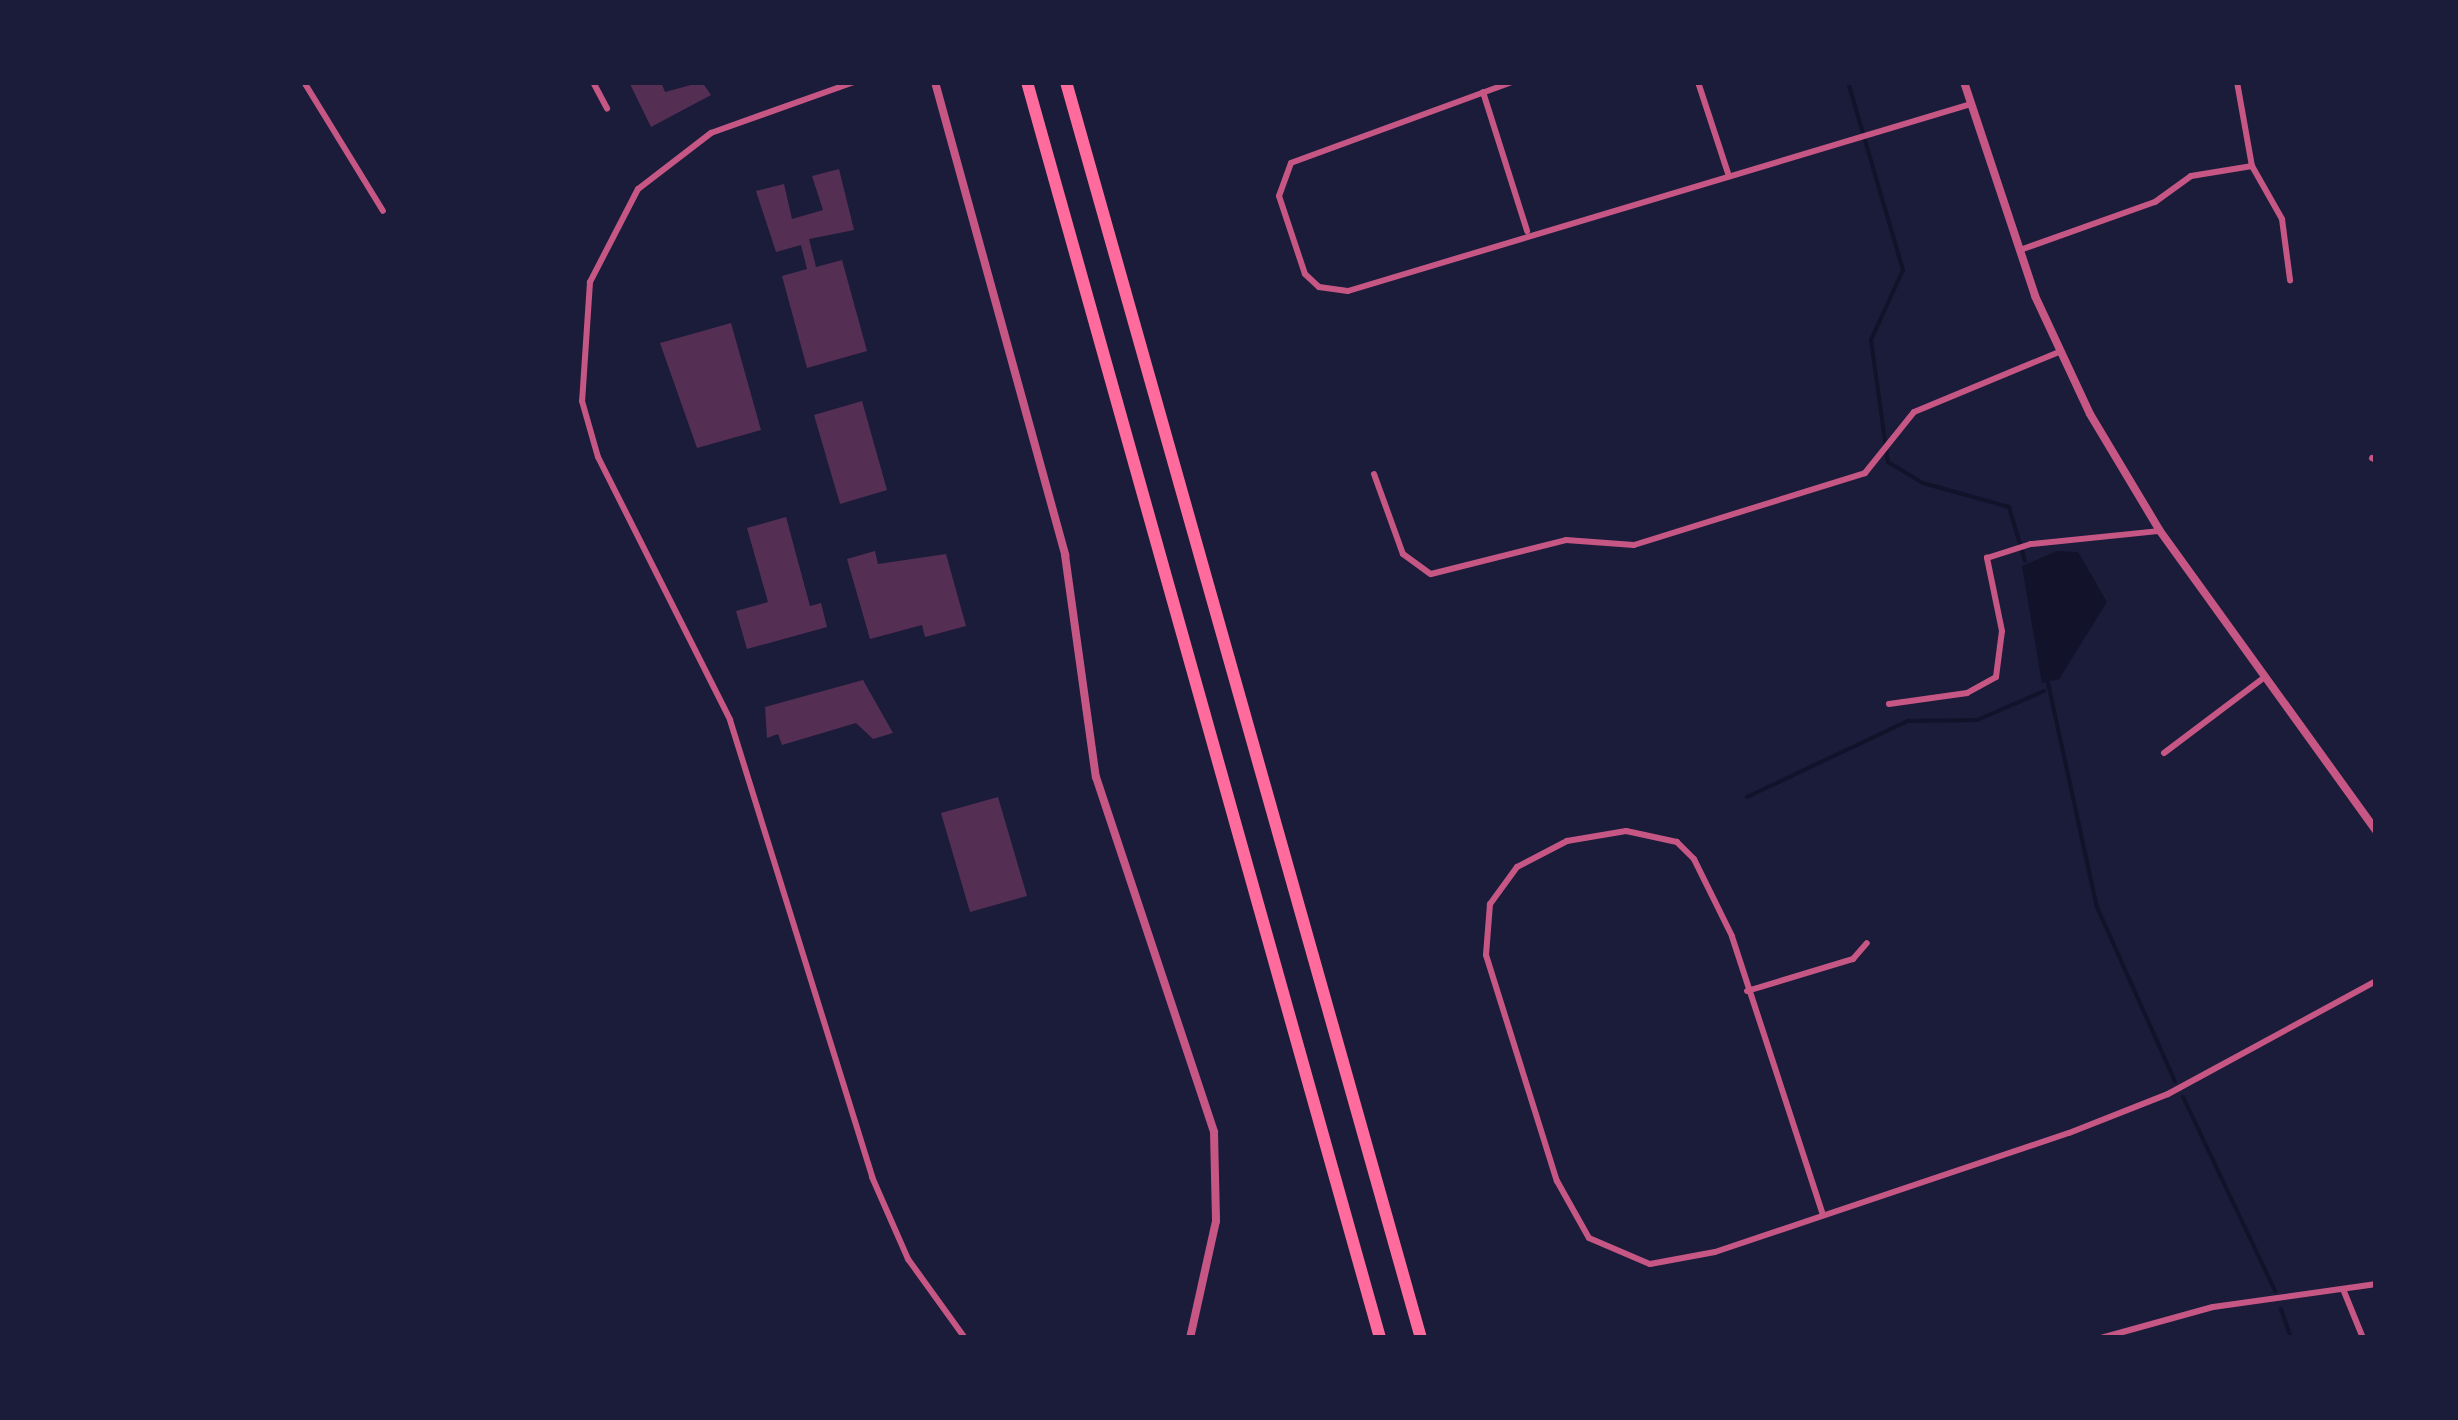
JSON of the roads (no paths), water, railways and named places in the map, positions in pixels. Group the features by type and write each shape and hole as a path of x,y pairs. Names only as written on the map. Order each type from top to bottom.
{"highway":[{"path":"1027,82 1380,1338"},
{"path":"1066,82 1421,1338"}],"street":[{"path":"304,82 382,210"},
{"path":"593,82 607,108"},
{"path":"854,82 711,133 638,189 590,282 582,401 598,457 730,720 872,1178 908,1259 966,1338"},
{"path":"935,82 1069,572 1096,777 1214,1132 1218,1206 1190,1338"},
{"path":"1512,82 1291,163 1280,196 1296,252 1319,287 1348,291 1528,231 1728,173 1832,148 1971,104"},
{"path":"1698,82 1728,173"},
{"path":"1964,82 2059,352 2160,531 2376,830"},
{"path":"2237,82 2252,166 2282,219 2290,280"},
{"path":"1483,92 1528,231"},
{"path":"2020,250 2155,202 2191,176 2252,166"},
{"path":"1374,474 1403,554 1431,574 1566,540 1634,545 1850,479 1877,458 1914,412 2059,352"},
{"path":"1888,704 1967,693 1996,677 2002,631 1987,558 2031,544 2160,531"},
{"path":"2164,753 2265,676"},
{"path":"1822,1215 1713,886 1677,842 1626,831 1567,841 1516,867 1490,904 1486,955 1557,1181 1589,1238 1650,1264 1676,1262 1822,1215 2168,1094 2376,981"},
{"path":"1748,991 1853,959 1866,943"},
{"path":"2101,1338 2213,1307 2376,1284"},
{"path":"2343,1289 2363,1338"}],"waterway":[{"path":"1848,82 1903,270 1871,340 1888,462 1923,483 2009,507 2025,561"},
{"path":"2048,683 2097,907 2175,1081"},
{"path":"1747,797 1908,721 1977,720 2044,691"},
{"path":"2183,1097 2275,1291"},
{"path":"2281,1309 2291,1338"}]}
